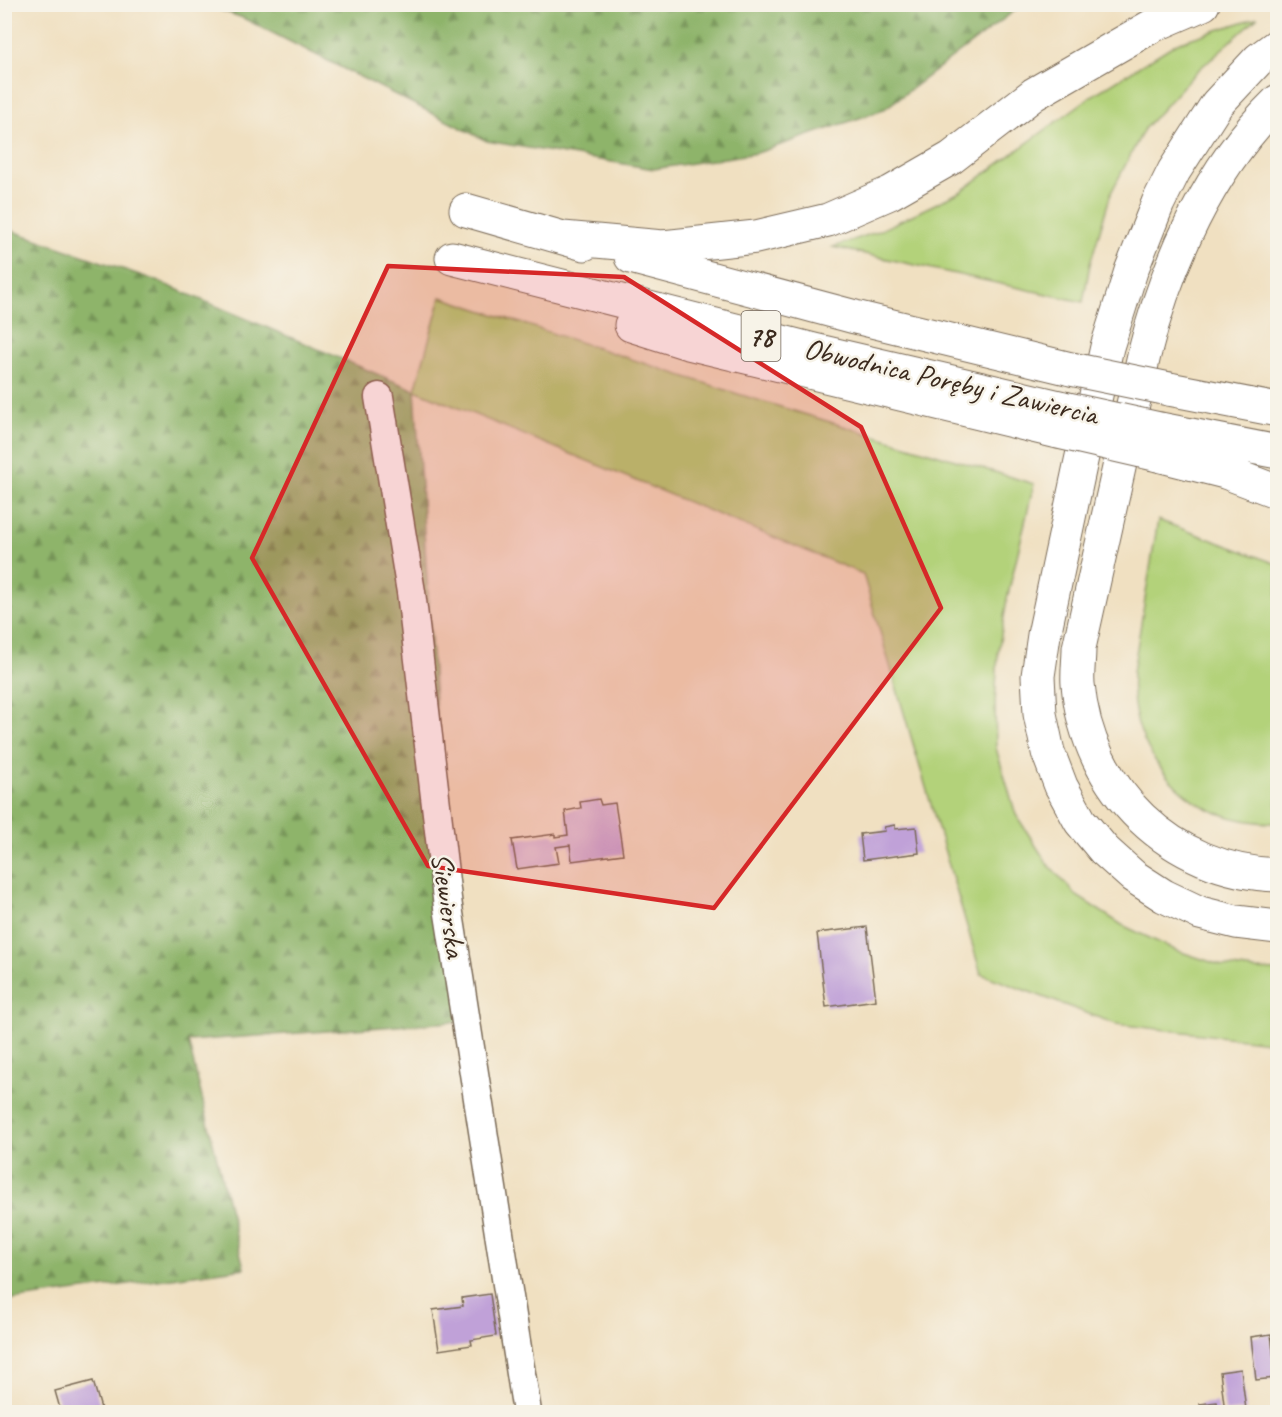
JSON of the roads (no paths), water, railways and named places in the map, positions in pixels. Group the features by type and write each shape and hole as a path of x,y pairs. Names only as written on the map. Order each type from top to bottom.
{"main road":[{"path":"563,238 663,247 756,237 828,220 890,193 951,158 1034,94 1152,26 1203,4"},
{"path":"1278,45 1259,59 1217,104 1174,171 1158,203 1131,271 1107,347 1046,625 1038,676 1040,714 1048,752 1061,786 1080,821 1104,850 1133,876 1164,897 1200,913 1236,922 1278,927"},
{"path":"1278,100 1262,115 1241,142 1206,195 1168,277 1144,355 1079,648 1077,684 1084,718 1095,753 1112,784 1134,812 1161,835 1192,854 1224,867 1278,875"},
{"name":"Obwodnica Poręby i Zawiercia","path":"466,210 855,317 1071,369 1278,410"},
{"name":"Obwodnica Poręby i Zawiercia","path":"455,259 814,350 1061,420 1157,442 1278,452"},
{"path":"1157,442 1278,492"}],"street":[{"name":"Siewierska","path":"379,397 411,592 453,941 527,1413"}]}
